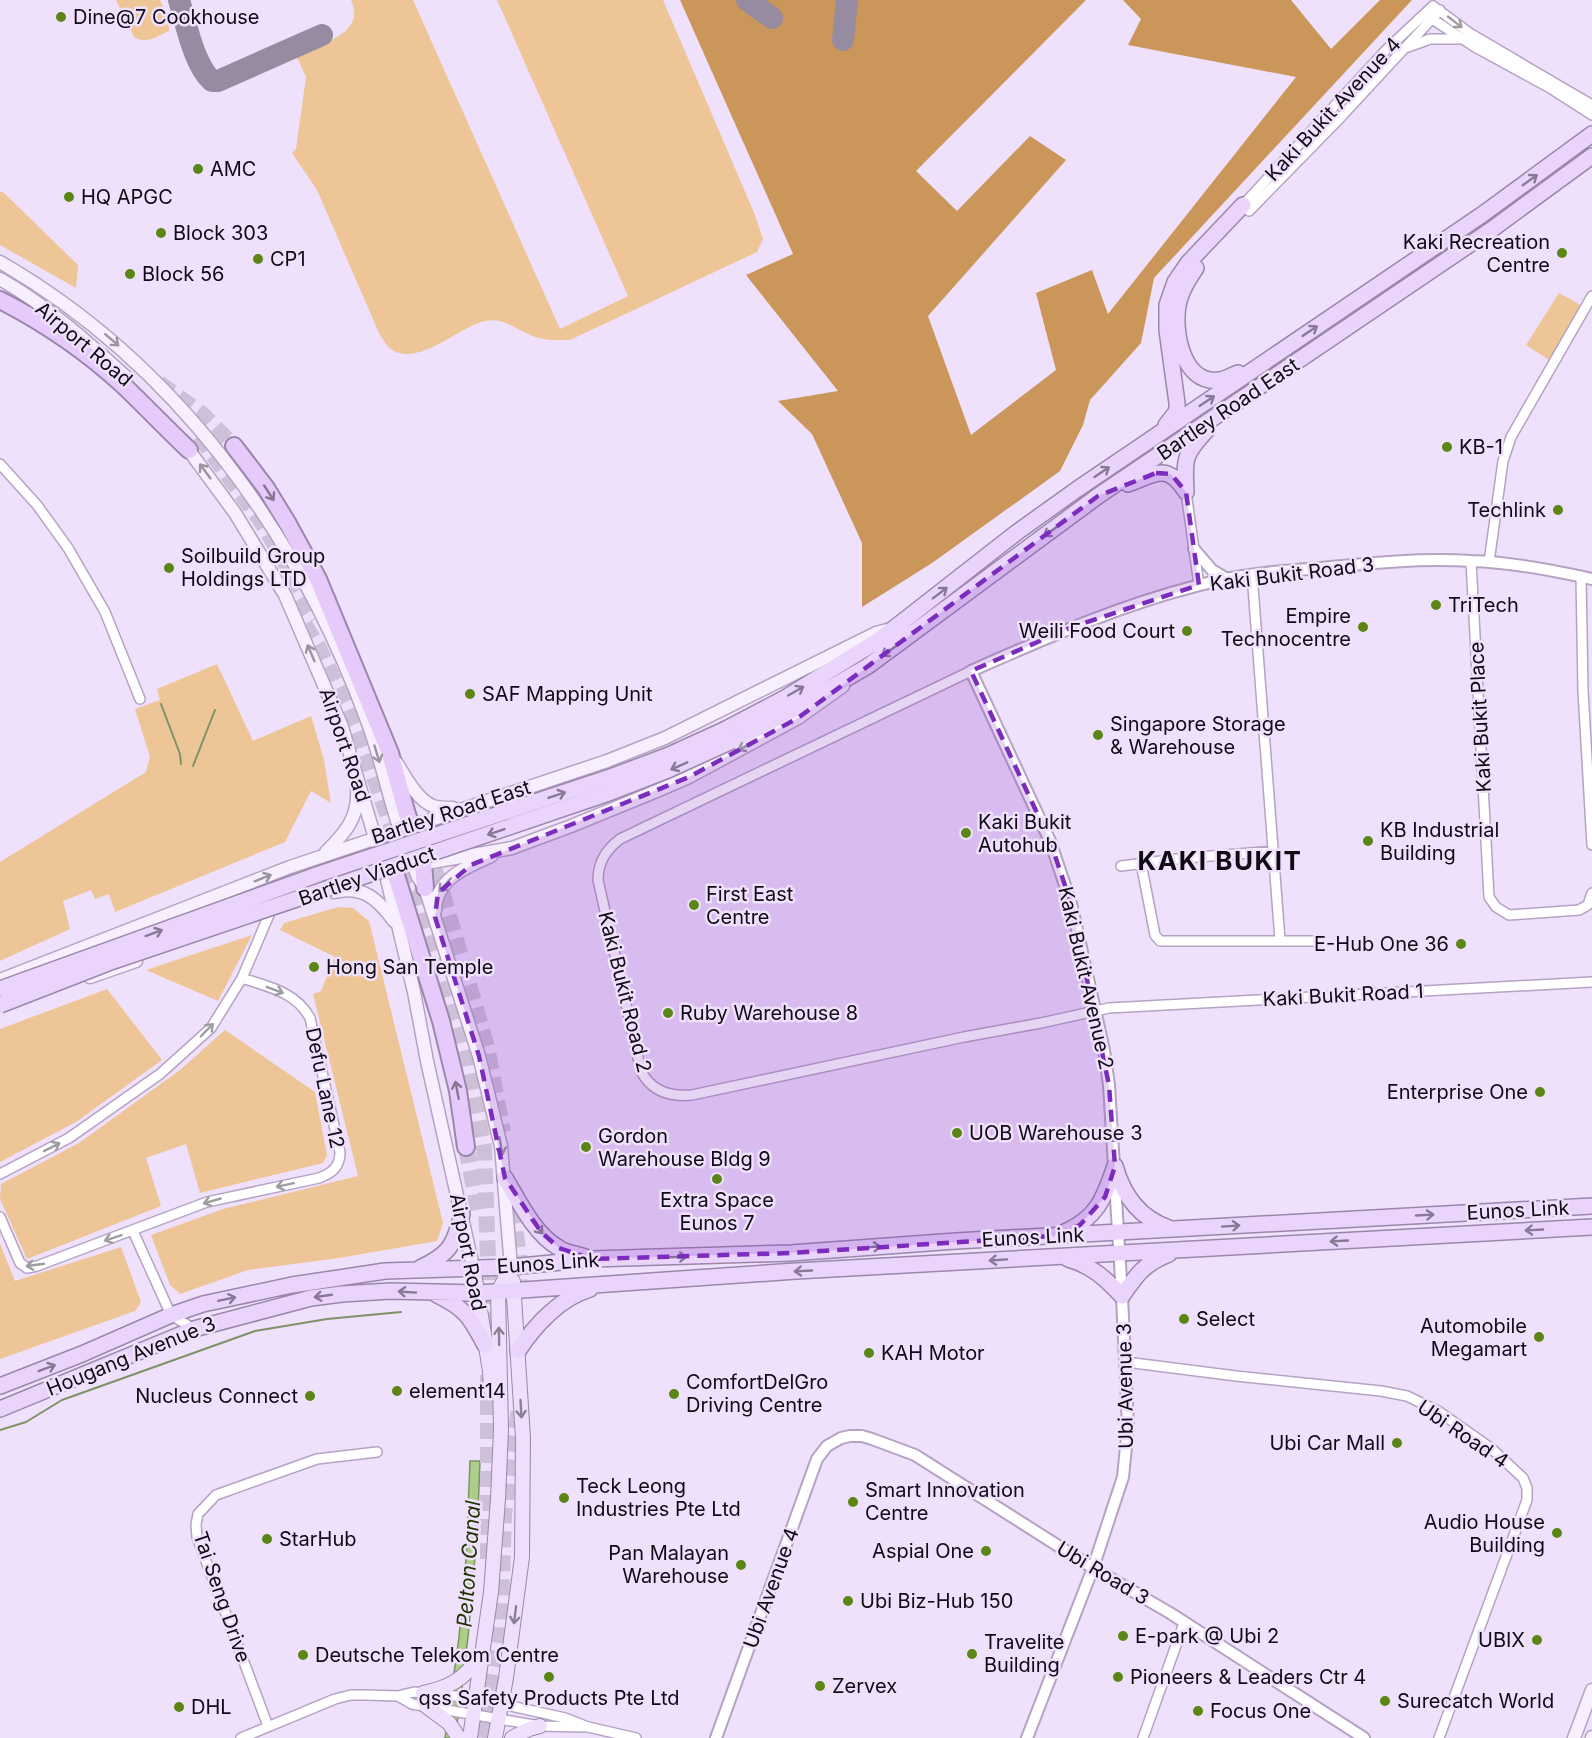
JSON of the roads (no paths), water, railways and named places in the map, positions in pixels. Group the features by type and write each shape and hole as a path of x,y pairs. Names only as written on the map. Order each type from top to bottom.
{"highway":[{"name":"Bartley Road East","path":"729,735 879,640 1016,533 1158,433 1483,214 1592,134"},
{"name":"Bartley Road East","path":"729,735 794,709 868,666 1098,496 1491,230 1592,156"},
{"path":"1246,208 1196,268 1179,300 1176,323 1183,356 1196,374 1219,380 1262,364"},
{"path":"1158,433 1176,411 1176,388 1167,330 1167,305 1175,282 1188,264 1246,208"},
{"path":"0,300 41,324 100,366 123,385 189,450"},
{"path":"1186,492 1185,466 1190,449 1226,410"},
{"path":"234,446 266,488 313,569 390,753 405,828 425,888"},
{"path":"1098,496 1156,473 1165,472 1176,477 1186,492"},
{"name":"Bartley Viaduct","path":"0,989 319,874 729,735"},
{"name":"Bartley Viaduct","path":"0,1005 108,963 606,794 668,770 729,735"},
{"path":"405,828 390,873 441,1021 458,1091 466,1148"},
{"path":"1115,1166 1123,1190 1139,1210 1160,1225 1172,1229"},
{"path":"1054,1236 1080,1225 1098,1207 1105,1197 1115,1166"},
{"path":"505,1178 541,1232 559,1248 592,1259"},
{"name":"Eunos Link","path":"473,1267 512,1267 592,1259 791,1253 956,1241 1592,1206"},
{"path":"417,1269 434,1262 449,1249 456,1239 462,1214"},
{"name":"Eunos Link","path":"506,1291 1056,1256 1592,1227"},
{"path":"1056,1256 1084,1263 1107,1280 1122,1296 1142,1268 1154,1260 1178,1251"},
{"name":"Hougang Avenue 3","path":"6,1384 171,1315 203,1304 357,1274 473,1267"},
{"path":"518,1351 542,1321 570,1297 607,1284"},
{"name":"Hougang Avenue 3","path":"0,1409 194,1329 311,1298 390,1291 479,1293 506,1291"},
{"path":"434,1293 458,1305 472,1321 484,1345"},
{"path":"145,1327 156,1332 162,1341"}],"main road":[{"name":"Airport Road","path":"0,262 64,302 141,366 181,406 255,502 306,584 333,639 367,719 405,828"},
{"name":"Airport Road","path":"0,279 40,306 108,361 145,397 189,450 244,526 285,595 342,727 375,837 390,873 397,924 414,992 479,1293 484,1345 490,1371 492,1440 498,1499"},
{"path":"244,526 255,509 255,502"},
{"name":"Bartley Road East","path":"0,980 324,855 607,761 665,738 876,633 893,628"},
{"name":"Bartley Road East","path":"390,873 418,864 512,848 689,777 798,718 829,698 868,666"},
{"path":"390,753 414,789 430,805 463,808"},
{"path":"324,855 350,826 358,803 355,766"},
{"path":"435,916 435,900 450,879 471,865 512,848"},
{"name":"Airport Road","path":"425,888 480,1056 501,1146 512,1267 506,1291 498,1499 491,1592 470,1738"},
{"path":"0,1013 41,995 128,964 263,921 336,891 356,890 382,904 397,924"},
{"path":"121,933 115,944 115,951 118,957 128,964"},
{"name":"Airport Road","path":"495,1738 522,1557 523,1438 518,1351 506,1291"},
{"path":"459,1738 449,1723 425,1700 461,1679 483,1650"},
{"path":"1574,1738 1592,1690"},
{"path":"512,1738 540,1726"}],"street":[{"name":"Kaki Bukit Avenue 4","path":"1246,208 1404,48 1432,6 1471,34 1592,105"},
{"name":"Kaki Bukit Avenue 4","path":"1427,16 1592,115"},
{"name":"Kaki Bukit Avenue 4","path":"1246,208 1386,50 1427,16"},
{"name":"Kaki Bukit Avenue 4","path":"1404,48 1430,39 1462,39"},
{"path":"1489,562 1503,461 1511,437 1592,296"},
{"path":"0,464 37,505 68,548 105,612 140,699"},
{"path":"1186,492 1199,585"},
{"path":"1194,549 1216,574 1227,579"},
{"name":"Kaki Bukit Road 3","path":"971,671 1082,623 1199,585 1252,574 1399,561 1471,561 1562,571 1586,577"},
{"name":"Kaki Bukit Place","path":"1471,561 1489,897 1496,908 1509,915 1580,910 1588,905 1592,893"},
{"path":"1252,574 1280,940"},
{"path":"1586,577 1583,691 1592,845"},
{"name":"Kaki Bukit Avenue 2","path":"971,671 1050,841 1071,903 1109,1085 1118,1232"},
{"name":"Kaki Bukit Road 2","path":"971,671 620,839 604,854 598,871 598,880 641,1071 646,1080 661,1091 672,1095 692,1095 1095,1011"},
{"path":"1121,866 1274,851"},
{"path":"1141,863 1155,935 1158,940 1183,943 1319,940"},
{"path":"0,1174 69,1138 160,1074 211,1028 242,978 263,921"},
{"name":"Defu Lane 12","path":"0,1217 17,1259 27,1268 133,1232 207,1202 319,1178 331,1173 340,1160 340,1152 310,1018 304,1007 293,997 242,978"},
{"name":"Kaki Bukit Road 1","path":"1095,1011 1109,1008 1592,982"},
{"path":"133,1232 171,1315 194,1329"},
{"name":"Ubi Avenue 3","path":"1027,1738 1093,1568 1116,1501 1125,1465 1128,1427 1118,1232"},
{"name":"Ubi Road 4","path":"1126,1362 1407,1396 1438,1411 1492,1449 1523,1478 1527,1488 1527,1500 1439,1738"},
{"name":"Ubi Road 3","path":"832,1442 841,1438 862,1436 915,1455 1364,1738"},
{"name":"Ubi Avenue 4","path":"716,1738 817,1459 822,1450 832,1442"},
{"name":"Tai Seng Drive","path":"268,1726 197,1537 198,1514 216,1495 302,1463 335,1455 377,1452"},
{"path":"1143,1738 1184,1623"},
{"path":"241,1738 315,1706 351,1695 398,1696 414,1692 425,1700 473,1714 500,1712 565,1718 588,1727 636,1738"},
{"path":"425,1700 475,1698 500,1712 540,1726 588,1727"}],"water":[{"name":"Pelton Canal","path":"470,1461 480,1461 472,1600 455,1738 445,1738 459,1637 466,1559"}],"waterway":[{"path":"161,704 180,754 181,764"},
{"path":"193,766 215,710"},
{"path":"0,1430 26,1422 62,1400 255,1331 327,1319 401,1312"}],"tunnel":[{"path":"0,270 26,283"},
{"path":"159,383 201,413 234,446"},
{"path":"199,436 261,521 317,618"},
{"path":"292,604 319,648 355,725 418,900 466,1057 484,1147 488,1340"},
{"path":"427,847 487,1047 503,1132"},
{"path":"466,1147 479,1215"},
{"path":"510,1184 519,1259 520,1302"},
{"path":"488,1375 488,1565"},
{"path":"485,1738 500,1640 504,1515 519,1408"}],"place":[{"name":"Dine@7 Cookhouse","path":"61,17"},
{"name":"AMC","path":"198,169"},
{"name":"HQ APGC","path":"69,197"},
{"name":"Block 303","path":"161,233"},
{"name":"Kaki Recreation Centre","path":"1562,253"},
{"name":"CP1","path":"258,259"},
{"name":"Block 56","path":"130,274"},
{"name":"KB-1","path":"1447,447"},
{"name":"Techlink","path":"1558,510"},
{"name":"Soilbuild Group Holdings LTD","path":"169,568"},
{"name":"TriTech","path":"1436,605"},
{"name":"Empire Technocentre","path":"1363,627"},
{"name":"Weili Food Court","path":"1187,631"},
{"name":"SAF Mapping Unit","path":"470,694"},
{"name":"Singapore Storage & Warehouse","path":"1098,735"},
{"name":"Kaki Bukit Autohub","path":"966,833"},
{"name":"KB Industrial Building","path":"1368,841"},
{"name":"First East Centre","path":"694,905"},
{"name":"E-Hub One 36","path":"1461,944"},
{"name":"Hong San Temple","path":"314,967"},
{"name":"Ruby Warehouse 8","path":"668,1013"},
{"name":"Enterprise One","path":"1540,1092"},
{"name":"UOB Warehouse 3","path":"957,1133"},
{"name":"Gordon Warehouse Bldg 9","path":"586,1147"},
{"name":"Extra Space Eunos 7","path":"717,1179"},
{"name":"Select","path":"1184,1319"},
{"name":"Automobile Megamart","path":"1539,1337"},
{"name":"KAH Motor","path":"869,1353"},
{"name":"element14","path":"397,1391"},
{"name":"ComfortDelGro Driving Centre","path":"674,1394"},
{"name":"Nucleus Connect","path":"310,1396"},
{"name":"Ubi Car Mall","path":"1397,1443"},
{"name":"Teck Leong Industries Pte Ltd","path":"564,1498"},
{"name":"Smart Innovation Centre","path":"853,1502"},
{"name":"Audio House Building","path":"1557,1533"},
{"name":"StarHub","path":"267,1539"},
{"name":"Aspial One","path":"986,1551"},
{"name":"Pan Malayan Warehouse","path":"741,1565"},
{"name":"Ubi Biz-Hub 150","path":"848,1601"},
{"name":"E-park @ Ubi 2","path":"1123,1636"},
{"name":"UBIX","path":"1537,1640"},
{"name":"Travelite Building","path":"972,1654"},
{"name":"Deutsche Telekom Centre","path":"303,1655"},
{"name":"qss Safety Products Pte Ltd","path":"549,1677"},
{"name":"Pioneers & Leaders Ctr 4","path":"1118,1677"},
{"name":"Zervex","path":"820,1686"},
{"name":"Surecatch World","path":"1385,1701"},
{"name":"DHL","path":"179,1707"},
{"name":"Focus One","path":"1198,1711"}],"district":[{"name":"KAKI BUKIT","path":"1220,861"}]}
